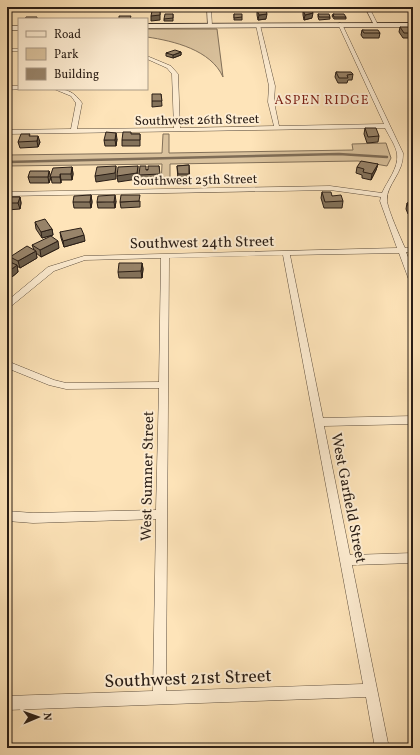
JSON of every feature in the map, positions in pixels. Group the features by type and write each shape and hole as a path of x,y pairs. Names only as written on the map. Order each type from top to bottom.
{"street":[{"path":"209,7 210,26"},
{"path":"367,7 376,24"},
{"path":"148,26 413,23"},
{"path":"340,24 400,153 401,161 384,195 385,208 413,280"},
{"path":"258,25 272,86 271,102 277,128"},
{"path":"7,28 18,28"},
{"path":"7,50 18,50"},
{"path":"148,57 169,67 175,74 177,130"},
{"path":"7,88 18,88"},
{"path":"60,90 73,95 79,102 74,131"},
{"name":"Southwest 26th Street","path":"7,132 388,126"},
{"name":"Southwest 25th Street","path":"7,194 330,188 384,195"},
{"name":"Southwest 24th Street","path":"7,305 42,274 72,260 96,257 413,250"},
{"name":"West Garfield Street","path":"286,253 382,748"},
{"name":"West Sumner Street","path":"159,698 165,256"},
{"path":"7,364 52,383 66,386 163,385"},
{"path":"319,422 413,420"},
{"path":"7,516 33,518 162,514"},
{"path":"346,560 413,558"},
{"name":"Southwest 21st Street","path":"7,703 371,690"}],"green space":[{"path":"148,29 217,29 223,77 210,60 201,54 191,48 169,41 148,37"},
{"path":"163,134 169,134 169,153 353,150 352,144 386,143 391,158 387,166 358,161 170,164 170,185 161,185 162,164 7,166 7,155 162,153"}],"building":[{"path":"257,10 266,10 267,14 259,15"},
{"path":"303,10 312,10 313,13 305,15"},
{"path":"152,11 160,11 160,15 151,16"},
{"path":"165,14 173,14 173,18 164,19"},
{"path":"234,14 242,14 242,17 234,18"},
{"path":"318,14 329,14 330,17 319,17"},
{"path":"333,14 344,14 346,17 334,17"},
{"path":"119,16 131,16 130,18 119,18"},
{"path":"26,17 37,17 37,18"},
{"path":"400,27 408,27 412,33 404,33"},
{"path":"362,30 378,30 380,33 364,33"},
{"path":"175,50 181,52 173,55 166,53"},
{"path":"336,72 351,72 353,74 347,75 348,78 339,78"},
{"path":"152,94 161,94 162,101 152,101"},
{"path":"365,128 376,128 379,136 368,137"},
{"path":"106,132 116,133 115,140 104,140"},
{"path":"123,132 140,134 140,140 122,140"},
{"path":"21,134 38,136 37,141 18,142"},
{"path":"361,161 378,164 372,174 363,172 364,169 357,167"},
{"path":"189,165 189,174 178,174 177,166"},
{"path":"116,166 115,173 95,176 97,167"},
{"path":"138,166 137,173 117,176 118,167"},
{"path":"140,166 146,166 146,170 148,170 148,166 159,166 160,174 139,175"},
{"path":"72,167 71,174 60,174 60,177 50,177 53,168"},
{"path":"30,171 49,171 48,177 28,177"},
{"path":"322,192 331,192 332,196 341,195 343,201 325,202"},
{"path":"91,195 90,202 73,202 74,196"},
{"path":"115,195 114,202 97,202 98,196"},
{"path":"121,195 140,195 139,201 120,202"},
{"path":"7,197 20,197 18,203 7,203"},
{"path":"413,202 413,208 409,208 407,203"},
{"path":"45,219 52,229 41,232 35,222"},
{"path":"81,228 84,235 63,241 60,232"},
{"path":"51,236 58,241 40,250 32,245"},
{"path":"27,246 36,251 18,261 10,257"},
{"path":"7,261 17,265 7,273"},
{"path":"119,263 142,263 141,271 118,272"}],"waterway":[{"path":"7,162 339,154 387,157"}],"district":[{"name":"ASPEN RIDGE","path":"322,99"}]}
